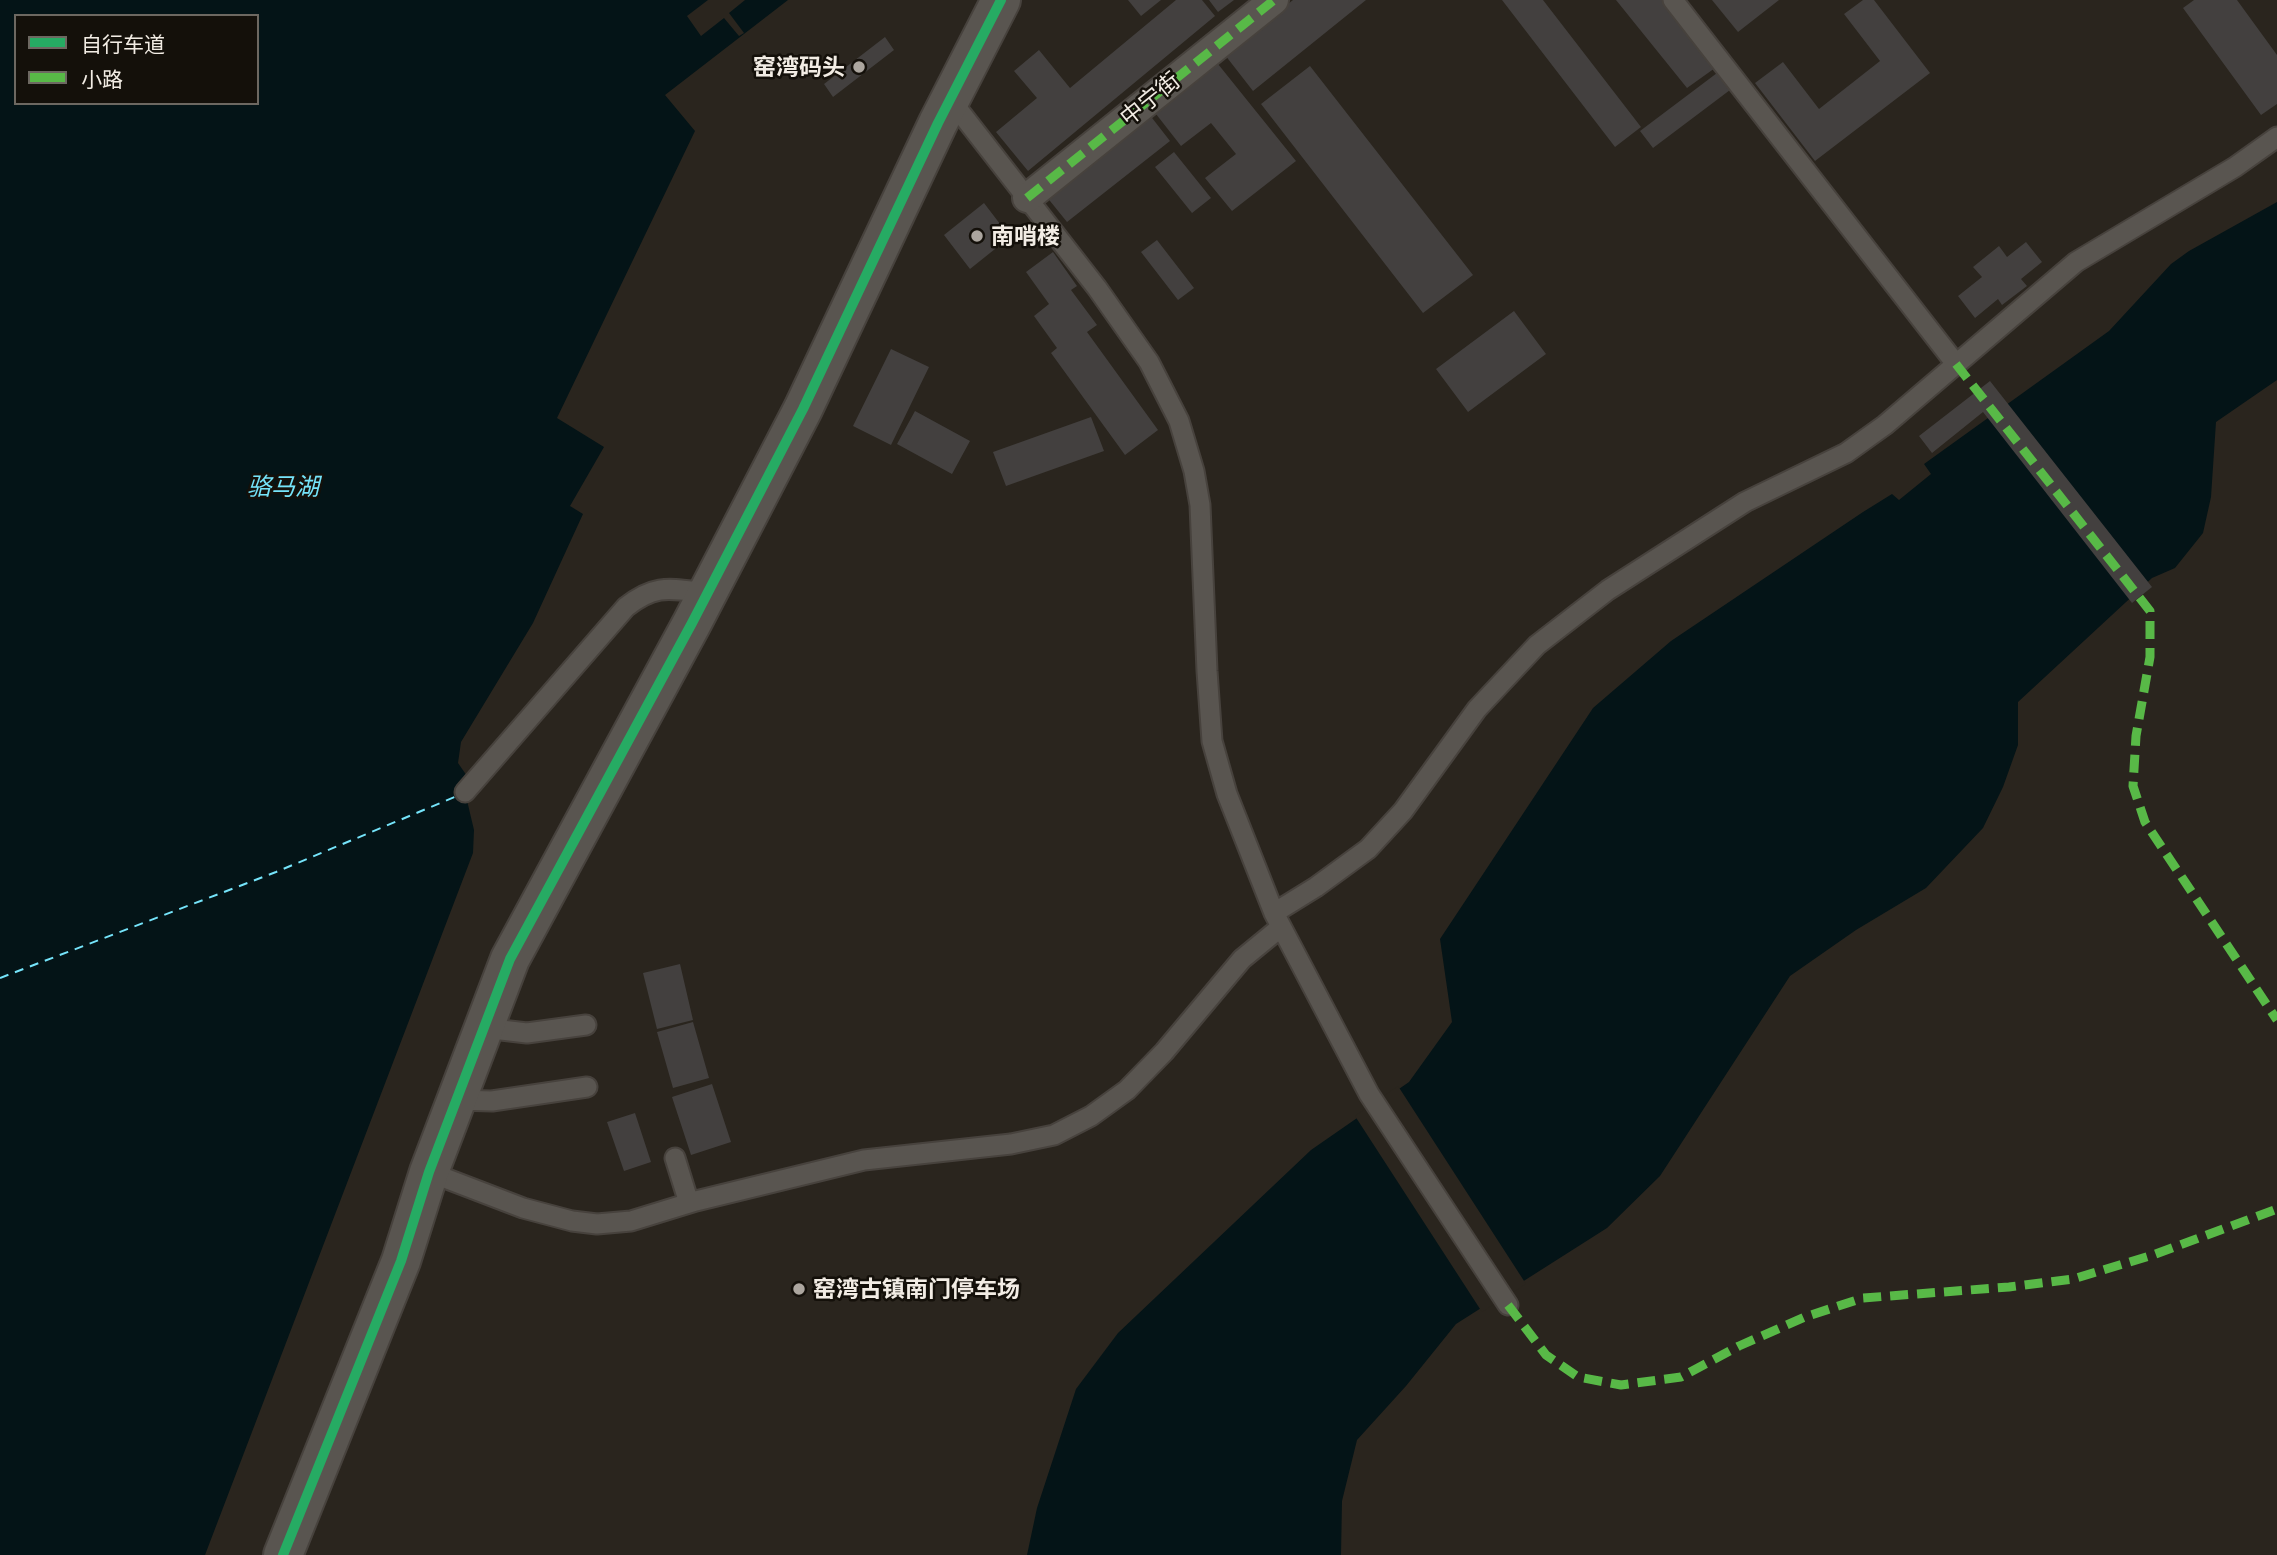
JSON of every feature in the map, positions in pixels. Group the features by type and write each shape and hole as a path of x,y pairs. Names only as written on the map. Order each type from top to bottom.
{"street":[{"path":"283,1555 401,1261 429,1172 510,959 803,409 950,99 1001,0"},
{"name":"中宁街","path":"1027,198 1274,0"}],"lane":[{"path":"1673,0 1956,364"},
{"path":"950,99 1097,288 1149,362 1180,421 1200,505 1207,687 1212,741 1227,794 1278,920 1369,1094 1508,1305"},
{"path":"429,1172 523,1208 572,1222 597,1224 631,1221 689,1203 864,1160 1011,1144 1054,1135 1091,1116 1127,1090 1164,1052 1278,920 1368,849 1403,811 1477,709 1537,645 1608,590 1671,547 1745,502 1846,453 1885,425 2076,262 2235,167 2277,137"},
{"path":"465,792 626,607 643,593 661,589 707,593"},
{"path":"484,1028 527,1033 586,1025"},
{"path":"456,1100 492,1101 587,1087"},
{"path":"675,1158 689,1203"}],"water":[{"name":"骆马湖","path":"0,0 788,0 665,95 695,131 557,418 604,447 570,506 583,514 533,623 461,742 458,763 467,776 465,792 474,830 473,853 205,1555 0,1555"},
{"path":"2277,202 2277,380 2216,422 2211,497 2203,533 2175,568 2152,578 2018,702 2018,745 2003,787 1983,828 1926,888 1856,930 1790,976 1660,1176 1607,1228 1456,1324 1406,1386 1357,1440 1342,1501 1341,1555 1027,1555 1037,1508 1076,1389 1118,1333 1311,1150 1409,1082 1452,1022 1440,939 1593,708 1671,641 1892,494 1899,500 1931,474 1924,464 2109,331 2171,264 2189,251"}],"pier":[{"path":"708,0 745,0 729,13 744,33 739,36 724,18 701,36 687,16"},
{"path":"1398,1086 1526,1284 1482,1312 1355,1116"}],"building":[{"path":"1128,0 1161,0 1141,16"},
{"path":"1176,0 1202,0 1215,16 1028,171 996,132 1037,98 1014,71 1039,50 1070,88"},
{"path":"1209,0 1234,0 1218,12"},
{"path":"1293,0 1366,0 1253,91 1225,55"},
{"path":"1502,0 1543,0 1641,127 1615,147"},
{"path":"1616,0 1662,0 1715,68 1687,88"},
{"path":"1712,0 1779,0 1738,32"},
{"path":"1863,0 1874,0 1930,73 1815,161 1755,83 1783,62 1819,109 1880,61 1844,14"},
{"path":"2194,0 2237,0 2277,55 2277,104 2261,115 2183,8"},
{"name":"窑湾码头","path":"885,37 894,50 833,97 824,84"},
{"path":"1218,64 1296,161 1232,211 1205,178 1236,154 1211,123 1181,146 1156,114"},
{"path":"1310,66 1473,275 1423,313 1261,104"},
{"path":"1717,73 1730,90 1653,148 1640,131"},
{"path":"1149,114 1170,141 1067,222 1046,196"},
{"path":"1174,152 1211,198 1192,213 1155,167"},
{"name":"南哨楼","path":"984,203 1010,237 970,269 944,235"},
{"path":"1157,240 1194,288 1178,300 1141,252"},
{"path":"2026,242 2042,262 2021,279 2027,286 2002,305 1998,299 1975,318 1958,296 1982,277 1973,267 1999,246 2007,257"},
{"path":"1053,252 1077,286 1071,290 1097,325 1087,332 1158,430 1125,455 1051,353 1057,348 1034,316 1049,304 1026,272"},
{"path":"1514,311 1546,354 1468,412 1436,369"},
{"path":"891,349 929,367 891,445 853,426"},
{"path":"1990,381 2152,587 2132,603 1983,412 1932,453 1919,436"},
{"path":"915,411 970,441 952,474 897,444"},
{"path":"1091,417 1104,451 1006,486 993,452"},
{"path":"680,964 693,1020 657,1029 643,973"},
{"path":"693,1022 709,1078 673,1088 657,1032"},
{"path":"712,1084 731,1142 691,1155 672,1097"},
{"path":"635,1113 651,1162 624,1171 607,1122"}],"ferry route":[{"path":"0,978 276,872 457,796"}],"marked path":[{"path":"1027,198 1274,0"},
{"path":"1956,364 2150,611 2150,657 2136,736 2133,786 2145,822 2277,1020"},
{"path":"1508,1305 1546,1355 1578,1377 1621,1385 1681,1377 1739,1346 1805,1317 1863,1298 2009,1287 2073,1279 2153,1255 2277,1209"}],"cycle path":[{"path":"283,1555 401,1261 429,1172 510,959 692,623 803,409 938,123 1001,0"}],"place":[{"name":"窑湾码头","path":"859,67"},
{"name":"南哨楼","path":"977,236"},
{"name":"窑湾古镇南门停车场","path":"799,1289"}]}
